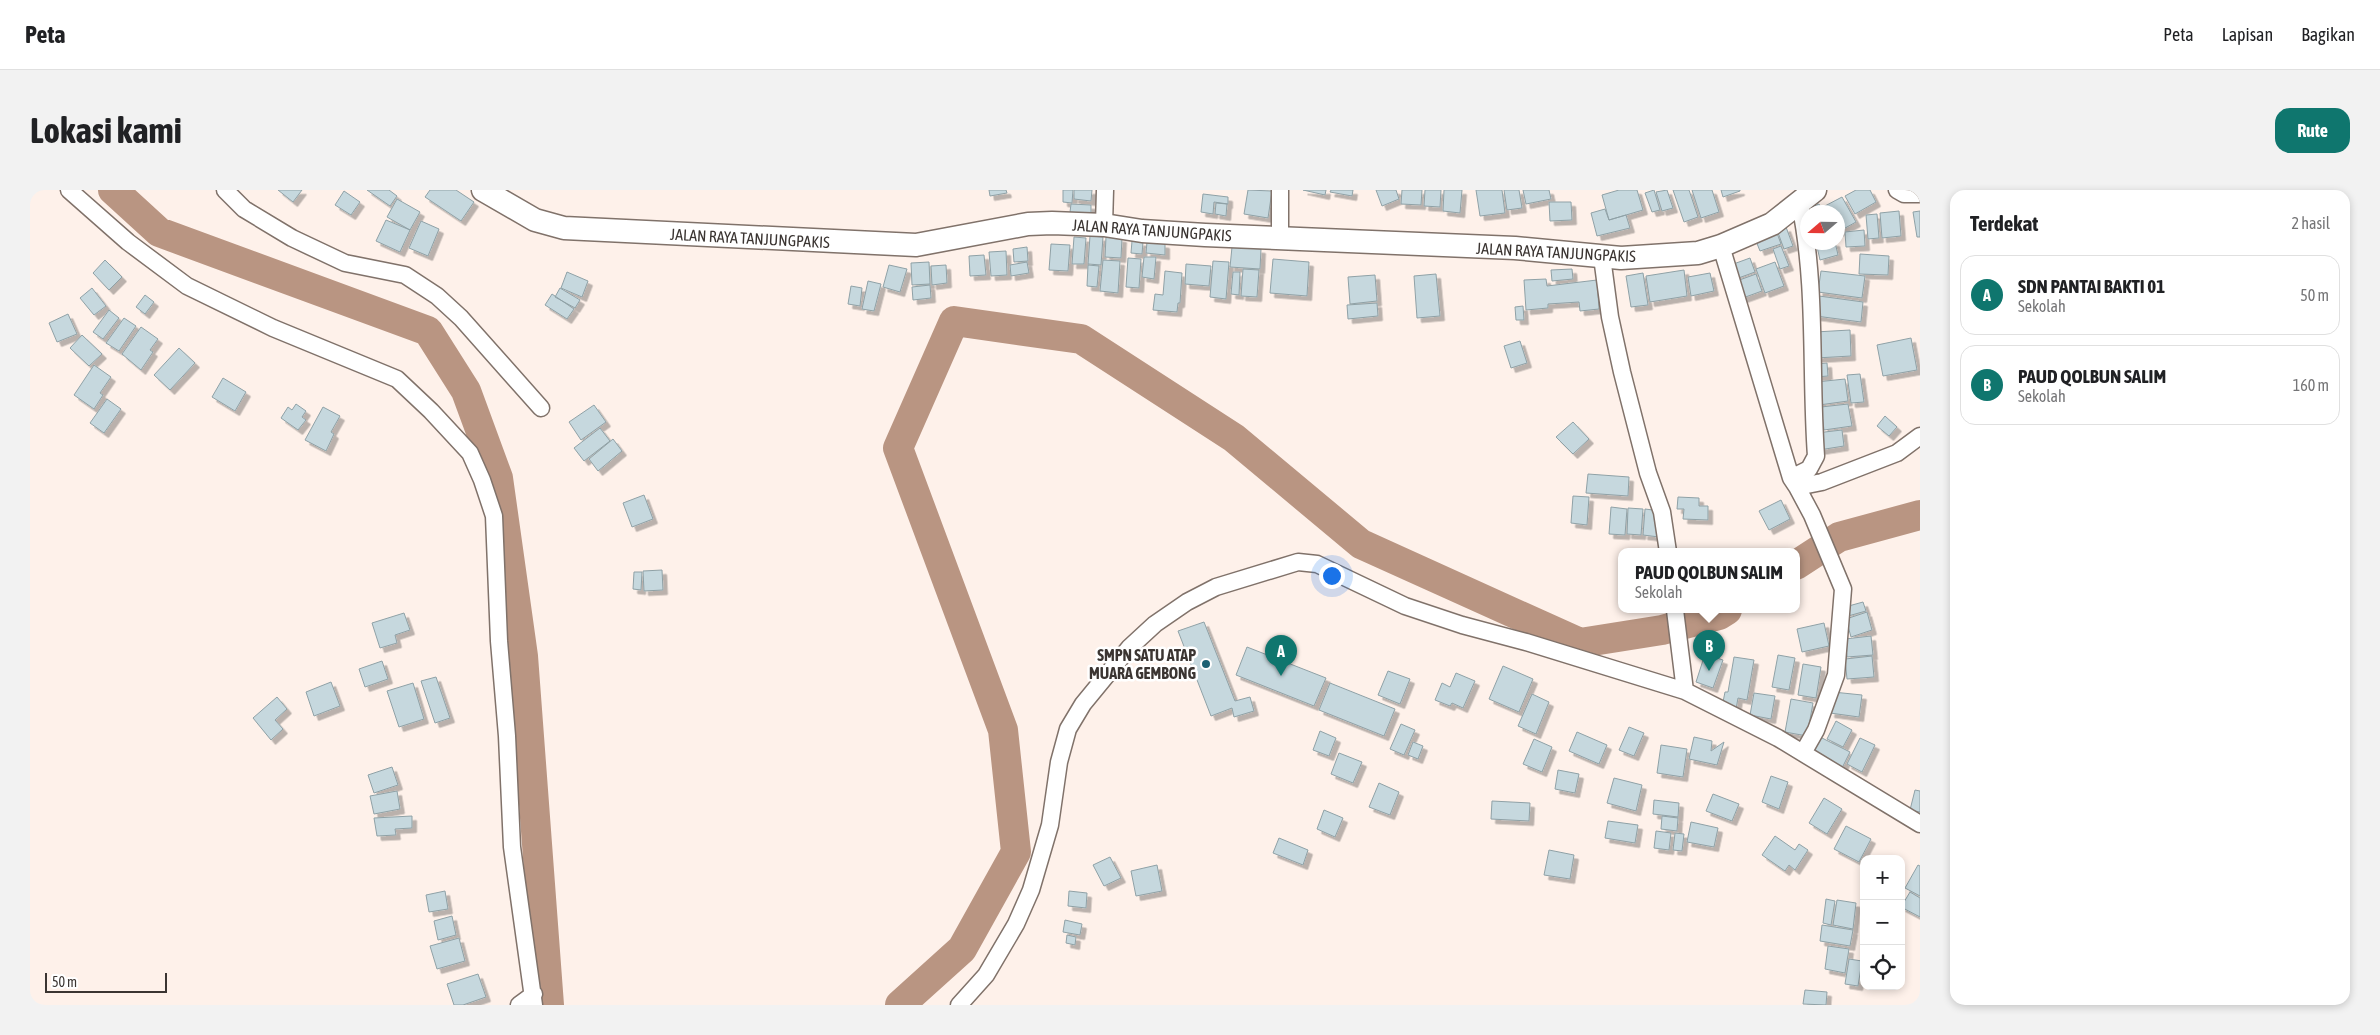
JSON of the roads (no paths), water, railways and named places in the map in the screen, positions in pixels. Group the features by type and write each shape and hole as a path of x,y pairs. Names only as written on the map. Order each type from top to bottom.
{"street":[{"path":"69,190 128,242 187,286 273,328 397,379 432,411 470,453 482,480 494,516 512,847 534,1000 519,1005"},
{"path":"225,190 244,209 292,238 345,262 405,276 437,296 461,318 541,408"},
{"name":"JALAN RAYA TANJUNGPAKIS","path":"483,190 535,220 564,228 916,245 1028,224 1104,225 1142,231 1515,248 1621,258 1698,253 1721,246 1772,224 1807,197"},
{"path":"1104,225 1105,190"},
{"path":"1280,190 1280,238"},
{"path":"1897,190 1904,194 1920,194"},
{"path":"1794,482 1798,476 1809,469 1816,456 1812,410 1809,272 1805,228 1807,197"},
{"path":"1721,246 1794,482 1818,530 1843,589 1836,675 1816,730 1803,753"},
{"path":"1602,257 1610,317 1618,354 1648,473 1662,512 1667,548"},
{"path":"1794,482 1822,482 1897,453 1920,436"},
{"path":"959,1005 986,975 1016,924 1031,890 1050,825 1059,762 1068,729 1083,704 1129,648 1155,624 1187,602 1216,587 1298,562 1317,564 1405,606 1445,620 1526,642 1686,691 1803,753 1920,824"},
{"path":"1675,613 1686,691"}],"waterway":[{"path":"113,190 159,232 428,331 466,391 498,478 523,656 549,1005"},
{"path":"900,1005 962,949 1016,852 1003,730 898,448 954,321 1081,339 1234,438 1361,544 1580,643 1662,630 1722,613"},
{"path":"1800,562 1839,537 1920,515"}],"place":[{"name":"SMPN SATU ATAP MUARA GEMBONG","path":"1206,664"},
{"name":"PAUD QOLBUN SALIM","path":"1709,671"},
{"name":"SDN PANTAI BAKTI 01","path":"1281,676"}]}
